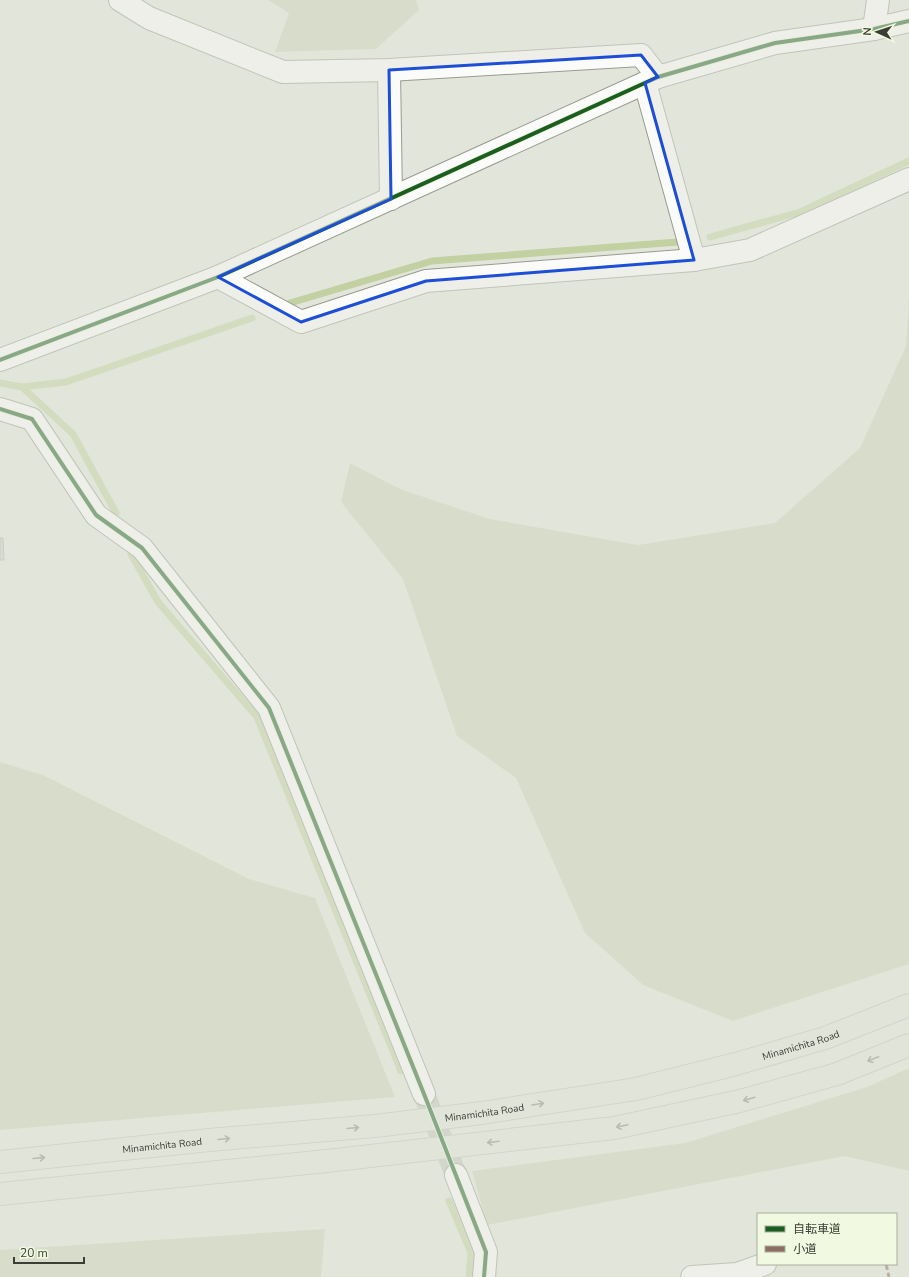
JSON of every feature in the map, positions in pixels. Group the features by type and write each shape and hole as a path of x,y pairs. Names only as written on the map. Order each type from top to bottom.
{"highway":[{"name":"Minamichita Road","path":"0,1162 209,1140 376,1126 482,1113 636,1089 736,1064 825,1038 909,1005"},
{"path":"0,1194 320,1162 614,1128 740,1101 836,1074 909,1045"}],"street":[{"path":"120,0 149,18 283,72 389,70 641,55 652,80 694,260"},
{"path":"874,29 878,0"},
{"path":"0,360 218,277 652,80 775,42 874,29 909,21"},
{"path":"389,70 391,199"},
{"path":"218,277 301,322 426,281 694,260 750,250 909,179"},
{"path":"0,409 32,420 96,515 142,548 269,708 424,1094"},
{"path":"456,1176 486,1252 484,1277"},
{"path":"692,1277 737,1274 762,1265"}],"highlighted area":[{"path":"641,55 658,77 645,83 694,260 426,281 301,322 218,277 391,199 389,70"}],"green space":[{"path":"268,0 416,0 419,10 376,49 275,52 289,13"},
{"path":"909,300 909,964 733,1021 643,985 585,933 516,778 457,736 403,579 341,502 350,463 400,489 490,519 638,545 775,523 860,448 906,346"},
{"path":"0,762 43,775 249,879 315,898 395,1097 0,1130"},
{"path":"909,1068 909,1171 845,1156 487,1225 472,1171 685,1143 867,1087"},
{"path":"325,1229 321,1277 0,1277 0,1250"}],"building":[{"path":"0,538 3,538 4,560 0,560"}],"waterway":[{"path":"710,237 800,212 909,161"},
{"path":"290,303 432,261 678,242"},
{"path":"0,383 22,387 66,382 252,318"},
{"path":"22,387 73,434 116,513"},
{"path":"131,554 158,602 257,717 401,1071"},
{"path":"449,1201 471,1253 469,1277"}],"tunnel":[{"path":"424,1094 456,1175"}],"marked path":[{"path":"886,1265 889,1277"}],"cycle path":[{"path":"0,360 218,277 658,77 775,43 874,29 909,21"},
{"path":"0,409 32,419 96,515 142,548 269,708 486,1252 484,1277"}]}
